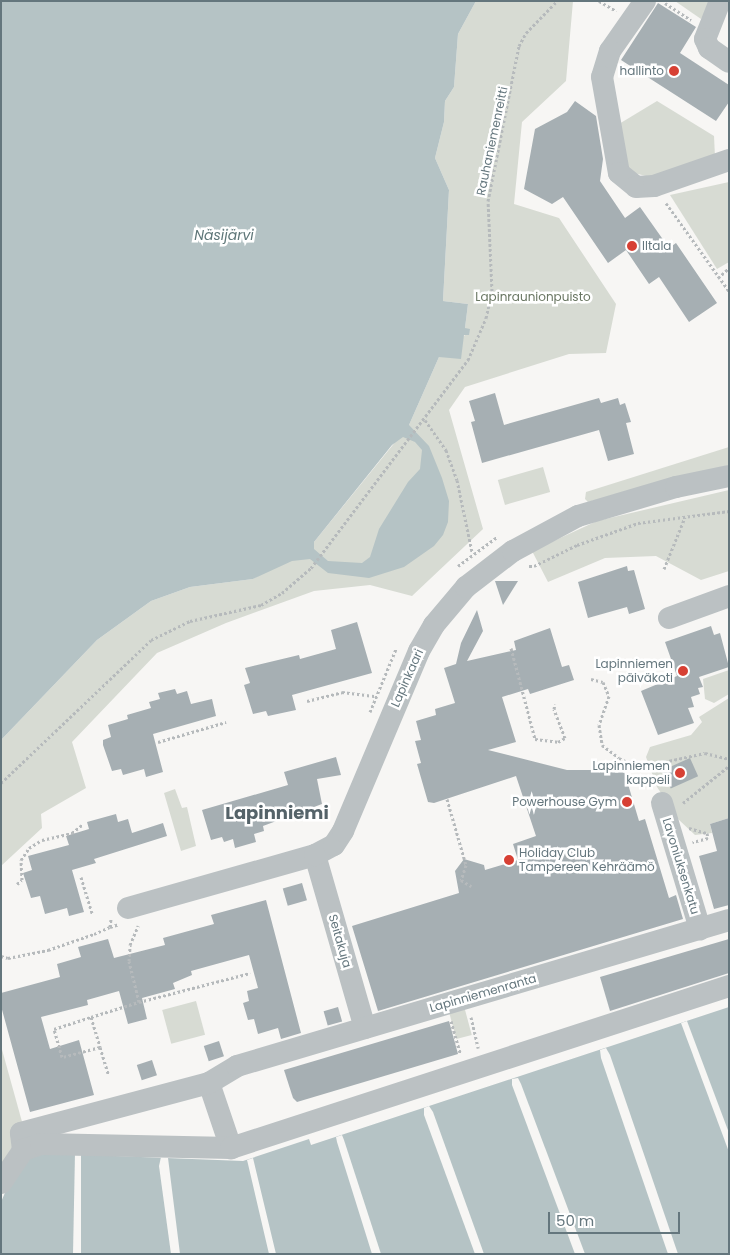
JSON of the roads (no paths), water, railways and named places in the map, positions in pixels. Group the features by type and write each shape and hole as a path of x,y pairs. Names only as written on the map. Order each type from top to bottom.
{"street":[{"path":"646,1 610,51 602,78 619,172 636,187 654,186 729,160"},
{"path":"720,1 707,29 705,39 709,48 729,62"},
{"name":"Lapinkaari","path":"126,914 315,855 334,845 343,831 403,686 434,625 466,587 513,551 578,516 676,487 729,476"},
{"path":"669,618 729,596"},
{"name":"Lavoniuksenkatu","path":"672,804 700,929"},
{"name":"Seitakuja","path":"315,855 365,1028"},
{"name":"Lapinniemenranta","path":"23,1150 21,1133 209,1083 238,1066 729,920"},
{"path":"1,1183 23,1150 41,1144 232,1148 729,986"},
{"path":"209,1083 232,1148"}],"water":[{"name":"Näsijärvi","path":"1,1 476,1 458,34 454,87 445,101 444,122 435,158 449,190 443,301 468,304 465,328 470,329 469,335 464,335 461,359 439,357 409,425 429,446 442,478 449,501 448,522 443,535 434,546 404,567 369,578 328,573 310,559 292,561 253,579 190,587 151,601 97,640 1,740","holes":["403,437 415,442 422,450 420,469 408,482 379,529 370,557 362,563 328,561 314,549 314,542 392,445"]},
{"path":"729,1007 729,1254 1,1254 1,1202 10,1181 27,1160 39,1153 243,1161 309,1139 311,1145"}],"place":[{"name":"hallinto","path":"674,71"},
{"name":"Iltala","path":"632,246"},
{"name":"Lapinniemen päiväkoti","path":"683,671"},
{"name":"Lapinniemen kappeli","path":"680,773"},
{"name":"Powerhouse Gym","path":"627,802"},
{"name":"Holiday Club Tampereen Kehräämö","path":"509,860"}],"district":[{"name":"Lapinniemi","path":"277,813"}],"park label":[{"name":"Lapinraunionpuisto","path":"533,297"}]}
